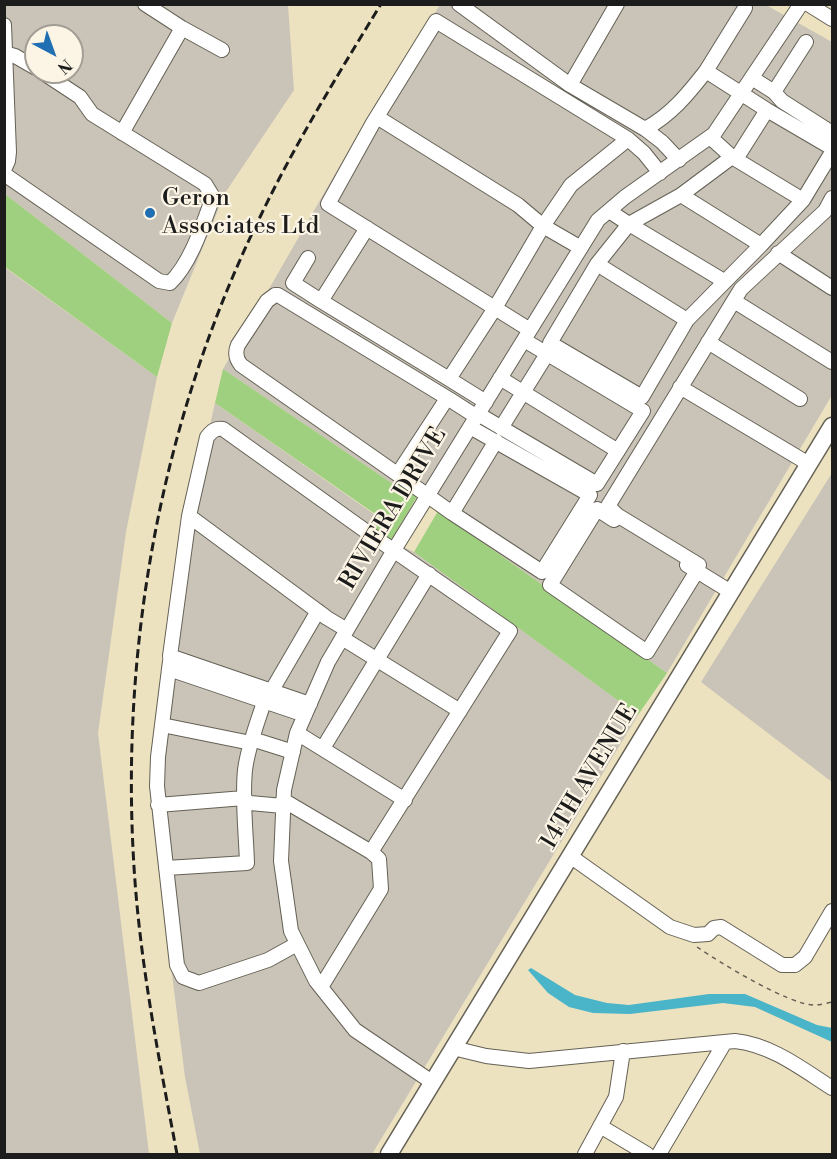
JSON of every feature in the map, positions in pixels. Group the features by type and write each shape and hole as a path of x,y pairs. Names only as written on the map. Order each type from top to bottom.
{"main road":[{"name":"14TH AVENUE","path":"389,1155 832,426"}],"street":[{"path":"145,4 222,50"},
{"path":"459,4 570,85 645,129 662,142 679,160"},
{"path":"570,85 617,4"},
{"name":"RIVIERA DRIVE","path":"432,1082 355,1030 321,987 291,930 281,861 283,800 297,733 328,662 394,550 598,220 625,197 710,137 801,4"},
{"path":"808,4 832,19"},
{"path":"645,129 660,121 688,95 706,71 745,8"},
{"path":"499,435 597,484 643,411 547,354 495,308 328,204 377,117 436,21 628,139 644,153 660,173"},
{"path":"4,26 9,152 4,172 159,281 170,283 177,276 197,238 213,197 204,184 92,114 80,97 60,84"},
{"path":"122,133 182,28"},
{"path":"774,92 806,42"},
{"path":"5,53 24,61"},
{"path":"706,71 832,150 803,200 687,320 642,397 550,343 597,264 629,224 681,195 734,158 767,110"},
{"path":"752,78 774,92 782,101 832,133"},
{"path":"377,117 518,205 543,225 581,248"},
{"path":"710,137 734,158 803,200"},
{"path":"449,379 495,308 543,225 571,185 628,139"},
{"path":"681,195 760,245"},
{"path":"731,592 617,515 608,506 741,289 778,253 829,214 832,198"},
{"path":"609,211 724,281"},
{"path":"321,301 367,228"},
{"path":"778,253 832,288"},
{"path":"308,258 293,283 486,402"},
{"path":"597,264 687,320"},
{"path":"275,295 449,399 499,435 590,495 542,572 452,513 241,365 238,362 236,350 267,302 275,295"},
{"path":"734,301 832,362"},
{"path":"708,342 800,399"},
{"path":"452,513 547,354"},
{"path":"500,378 618,451"},
{"path":"680,387 809,464"},
{"path":"400,476 399,472 442,403 449,399"},
{"path":"297,944 268,960 199,983 183,977 177,965 158,805 158,757 189,516 207,437 217,428 223,429 510,630 372,852"},
{"path":"597,509 698,568 647,652 550,585 597,509"},
{"path":"189,516 318,611 376,659 460,711"},
{"path":"323,748 429,574"},
{"path":"166,868 248,863 245,770 252,741 268,696 318,611"},
{"path":"170,662 307,710"},
{"path":"162,724 252,741 293,752"},
{"path":"297,733 405,800"},
{"path":"158,805 245,798 283,800 372,852 379,859 381,889 321,987"},
{"path":"570,856 670,927 694,935 708,934 714,928 721,927 782,965 795,965 805,957 832,911"},
{"path":"453,1048 486,1056 529,1061 724,1042 751,1043 771,1050 832,1088"},
{"path":"659,1155 724,1042"},
{"path":"585,1155 616,1097 623,1051"},
{"path":"600,1126 647,1155"}],"path":[{"path":"698,947 726,967 787,997 812,1005 832,1002"}],"shaded area":[{"path":"4,5 288,5 294,90 225,193 172,323 5,194"},
{"path":"440,5 766,5 832,42 832,395 667,673 438,511 397,477 393,484 223,369 377,101"},
{"path":"4,267 157,377 126,532 98,733 149,1154 5,1154"},
{"path":"215,403 378,517 372,529 414,552 638,715 372,1154 200,1154 185,1077 152,816 168,612"},
{"path":"832,473 832,782 701,682"}],"green space":[{"path":"5,194 172,323 157,377 5,267"},
{"path":"223,369 393,484 397,477 419,493 391,541 372,529 378,516 215,403"},
{"path":"438,511 667,673 638,715 414,552"}],"water":[{"path":"531,968 575,995 607,1003 629,1005 709,994 745,994 817,1025 832,1028 832,1042 755,1007 723,1003 630,1014 593,1013 569,1007 548,993 528,970"}],"railway":[{"path":"177,1154 145,975 134,867 131,783 134,699 142,616 155,533 174,451 197,370 227,292 261,215 289,161 381,4"}],"place":[{"name":"Geron Associates Ltd","path":"150,213"}]}
